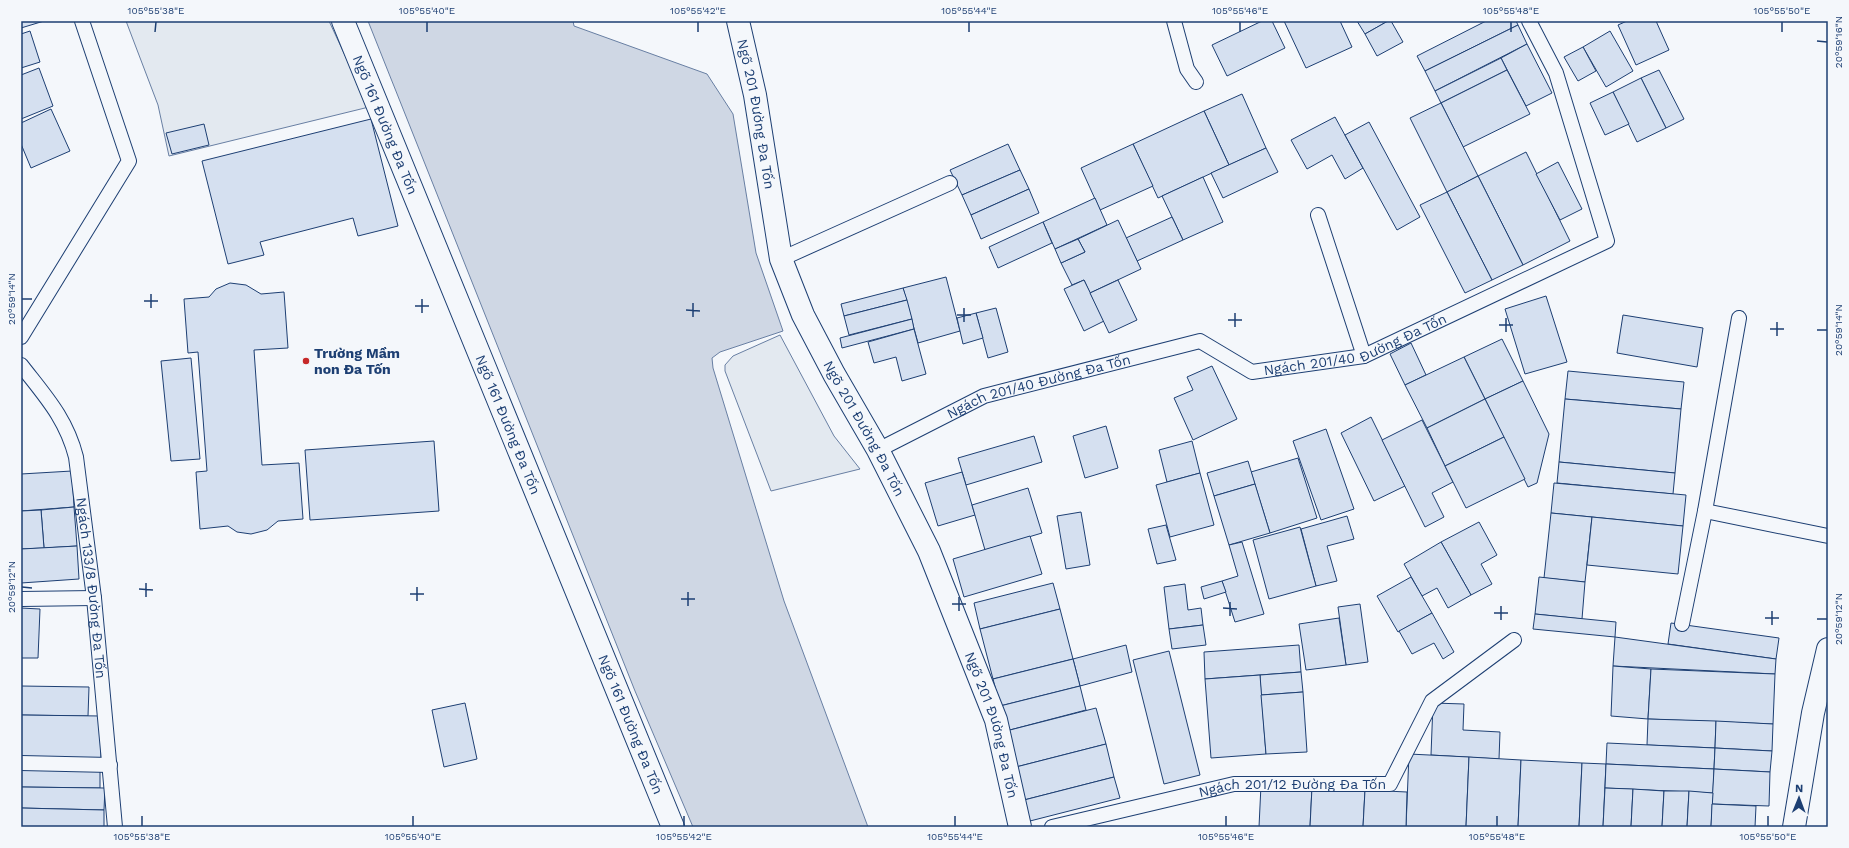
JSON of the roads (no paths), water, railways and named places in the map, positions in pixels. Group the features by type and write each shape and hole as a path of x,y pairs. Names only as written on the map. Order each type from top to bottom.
{"street":[{"name":"Ngõ 161 Đường Đa Tốn","path":"343,21 673,827"},
{"name":"Ngõ 201 Đường Đa Tốn","path":"738,21 756,95 781,259 803,315 834,374 878,450 929,551 996,720 1020,827"},
{"path":"1794,827 1814,713 1828,650"}],"lane":[{"path":"21,337 129,161 82,21"},
{"path":"1174,21 1187,69 1196,82"},
{"name":"Ngách 201/40 Đường Đa Tốn","path":"878,450 984,396 1200,341 1252,372 1364,356 1607,241 1556,72 1529,21"},
{"path":"781,259 950,183"},
{"path":"1318,216 1364,356"},
{"path":"1682,624 1705,511 1739,318"},
{"name":"Ngách 133/8 Đường Đa Tốn","path":"21,365 61,418 71,437 76,457 94,598 115,827"},
{"path":"1705,511 1828,536"},
{"path":"21,599 94,598"},
{"name":"Ngách 201/12 Đường Đa Tốn","path":"1052,827 1234,784 1390,784 1432,701 1514,640"},
{"path":"21,763 110,766"}],"place":[{"name":"Trường Mầm non Đa Tốn","path":"306,361"}]}
